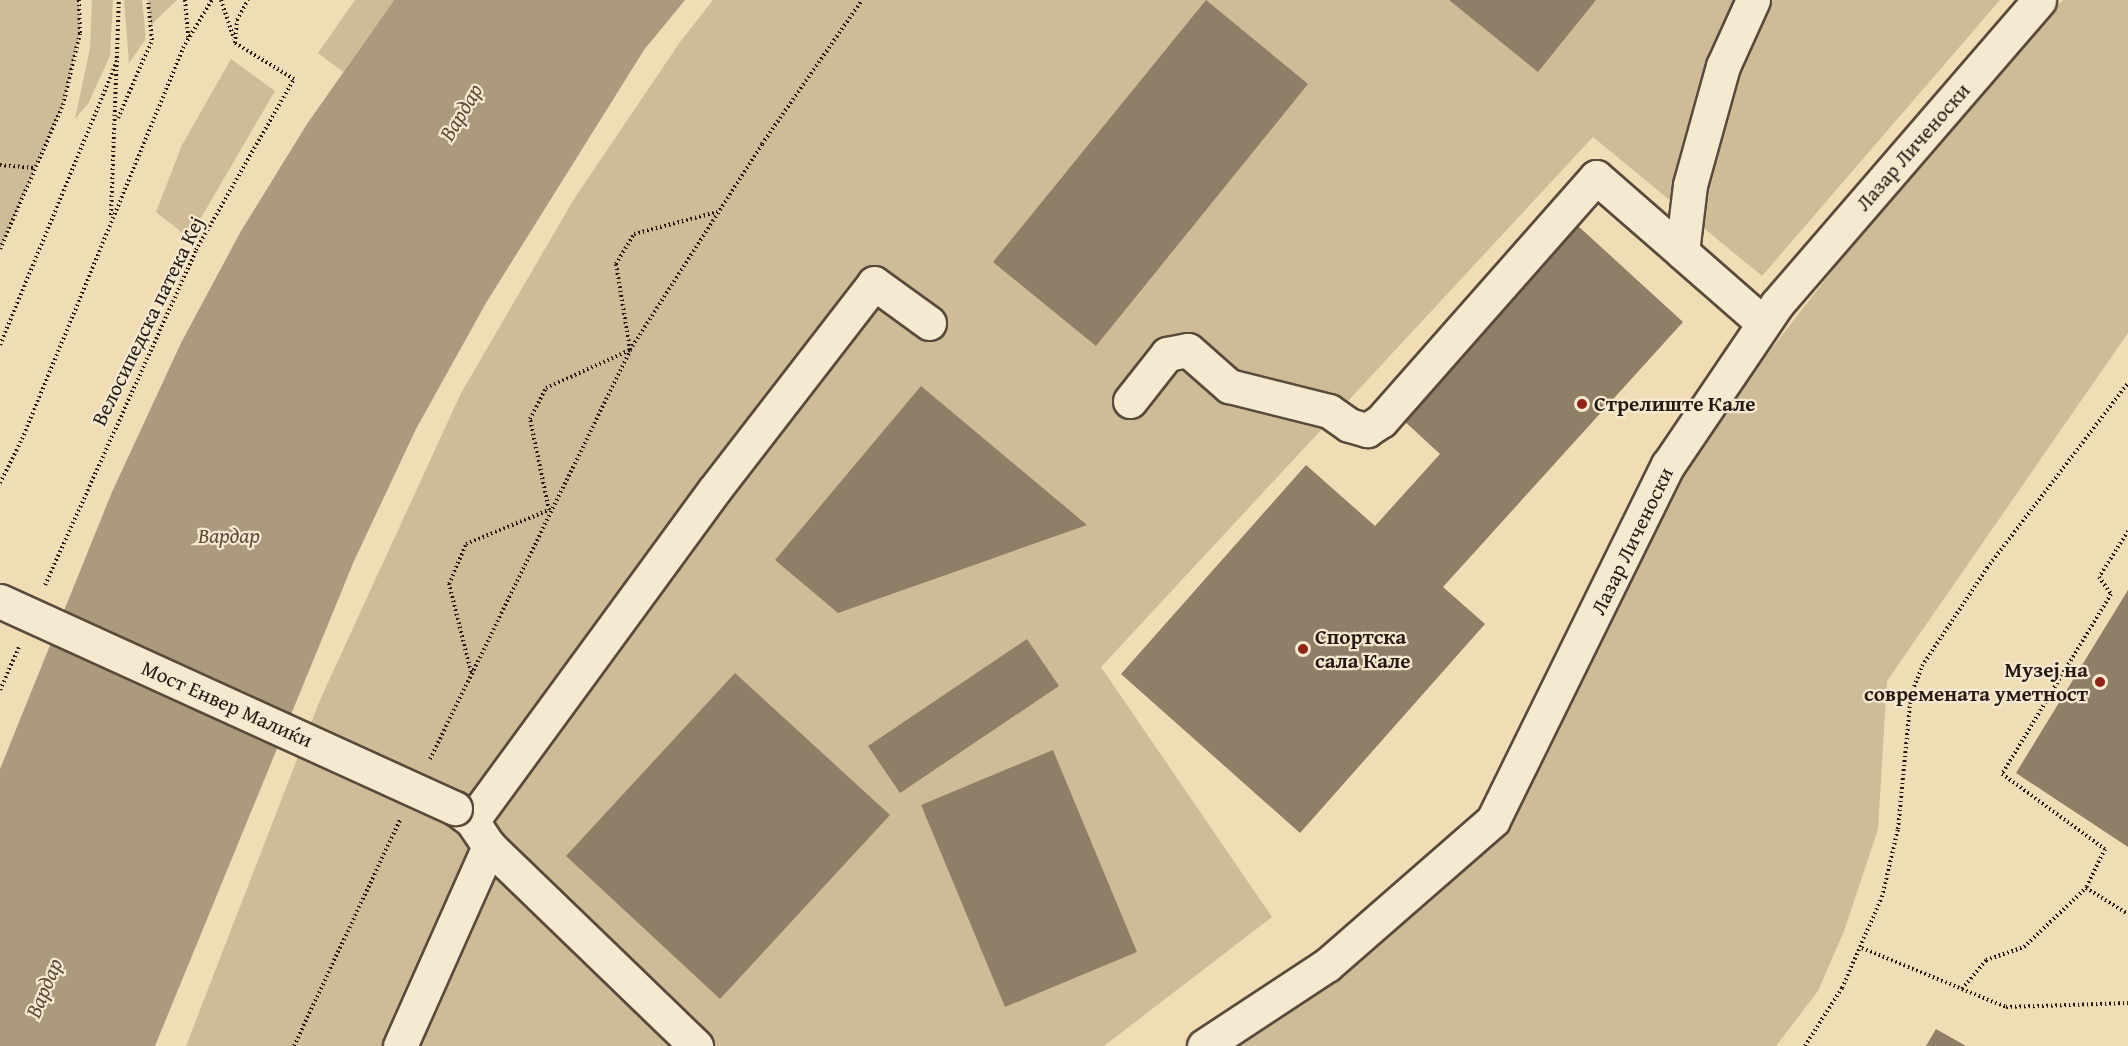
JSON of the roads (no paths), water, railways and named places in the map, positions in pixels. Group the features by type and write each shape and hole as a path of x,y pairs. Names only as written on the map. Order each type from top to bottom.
{"street":[{"path":"1682,252 1690,185 1723,66 1753,0"},
{"name":"Лазар Личеноски","path":"1204,1046 1327,965 1493,820 1668,465 1763,323 2039,0"},
{"path":"1130,401 1167,354 1188,350 1229,386 1329,411 1349,424 1367,430 1381,421 1596,177 1763,323"},
{"path":"400,1046 472,825 715,489 874,283 929,323"},
{"name":"Мост Енвер Малиќи","path":"0,601 472,825 696,1046"}],"water":[{"name":"Вардар","path":"394,0 685,0 644,50 486,303 416,429 354,561 155,1046 0,1046 0,769 112,492 181,343 241,231 307,124"}],"place":[{"name":"Стрелиште Кале","path":"1582,404"},
{"name":"Спортска сала Кале","path":"1303,649"},
{"name":"Музеј на современата уметност","path":"2100,682"}]}
